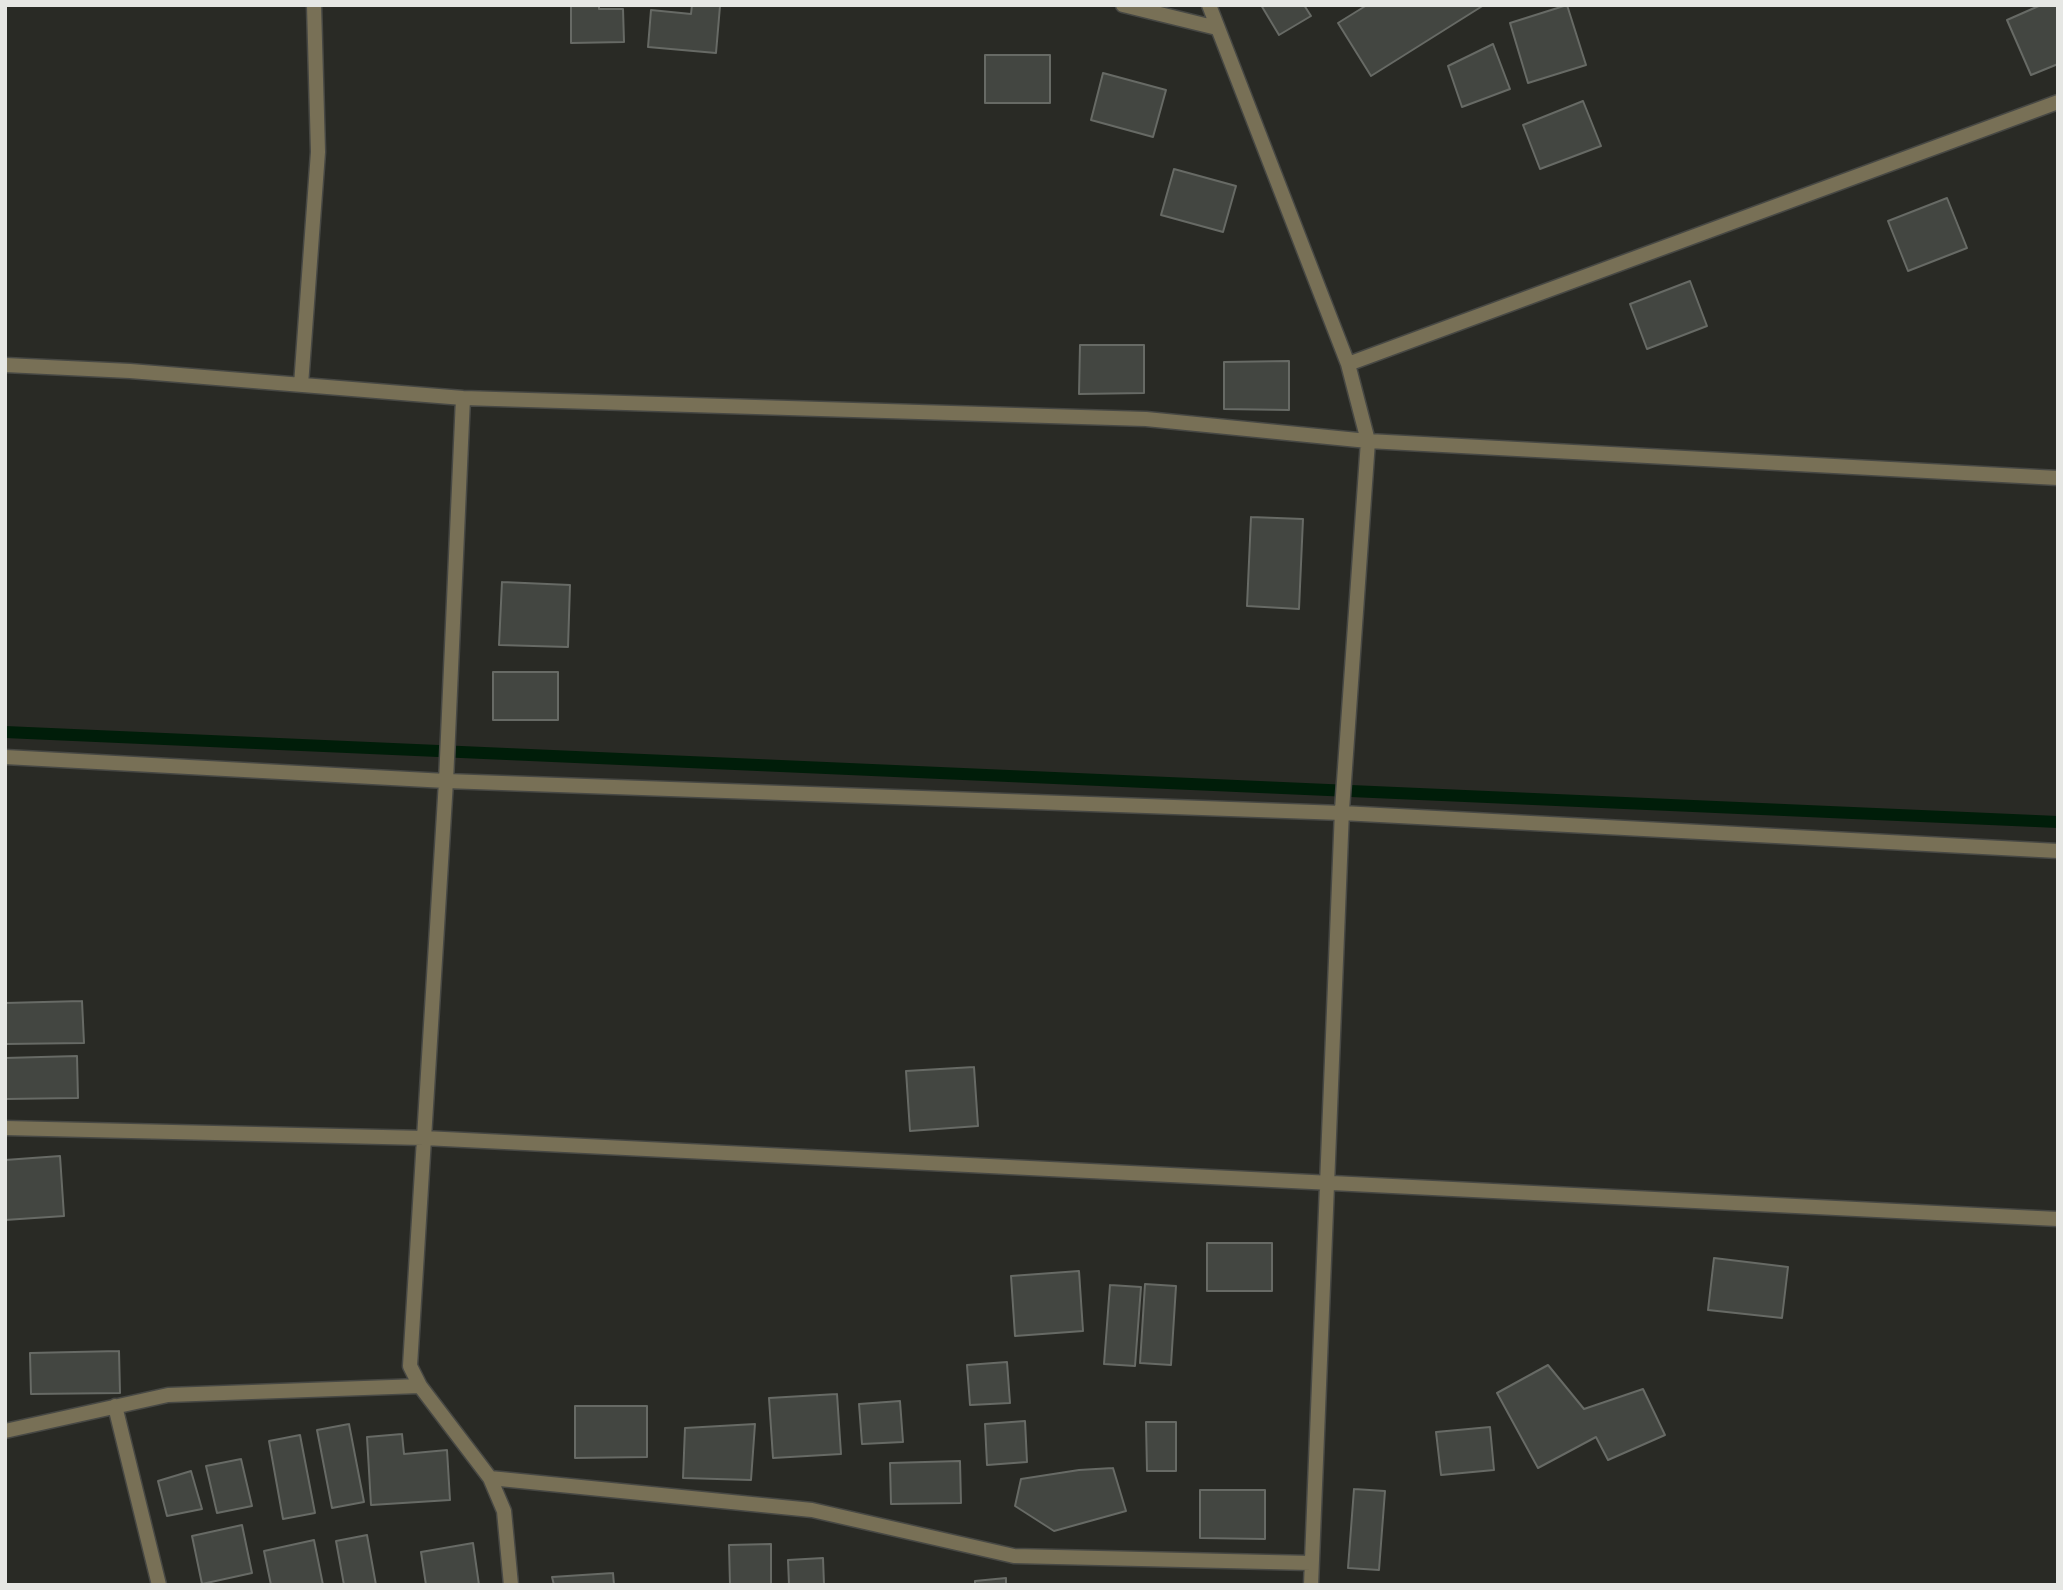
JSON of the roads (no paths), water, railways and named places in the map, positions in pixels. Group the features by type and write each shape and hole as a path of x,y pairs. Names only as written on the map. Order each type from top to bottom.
{"street":[{"path":"301,385 318,152 314,5"},
{"path":"1123,5 1217,28"},
{"path":"1209,5 1348,364 1368,441 1342,811 1311,1585"},
{"path":"1348,364 2058,102"},
{"path":"5,365 130,371 463,398 1146,419 1368,441 2058,478"},
{"path":"463,398 446,781 410,1366 420,1386 490,1478 504,1511 511,1585"},
{"path":"5,757 446,781 1342,811 2058,850"},
{"path":"5,1128 424,1138 2058,1219"},
{"path":"5,1431 168,1395 420,1386"},
{"path":"116,1406 159,1585"},
{"path":"490,1478 811,1510 1014,1556 1311,1563"}],"waterway":[{"path":"5,732 2058,822"}]}
